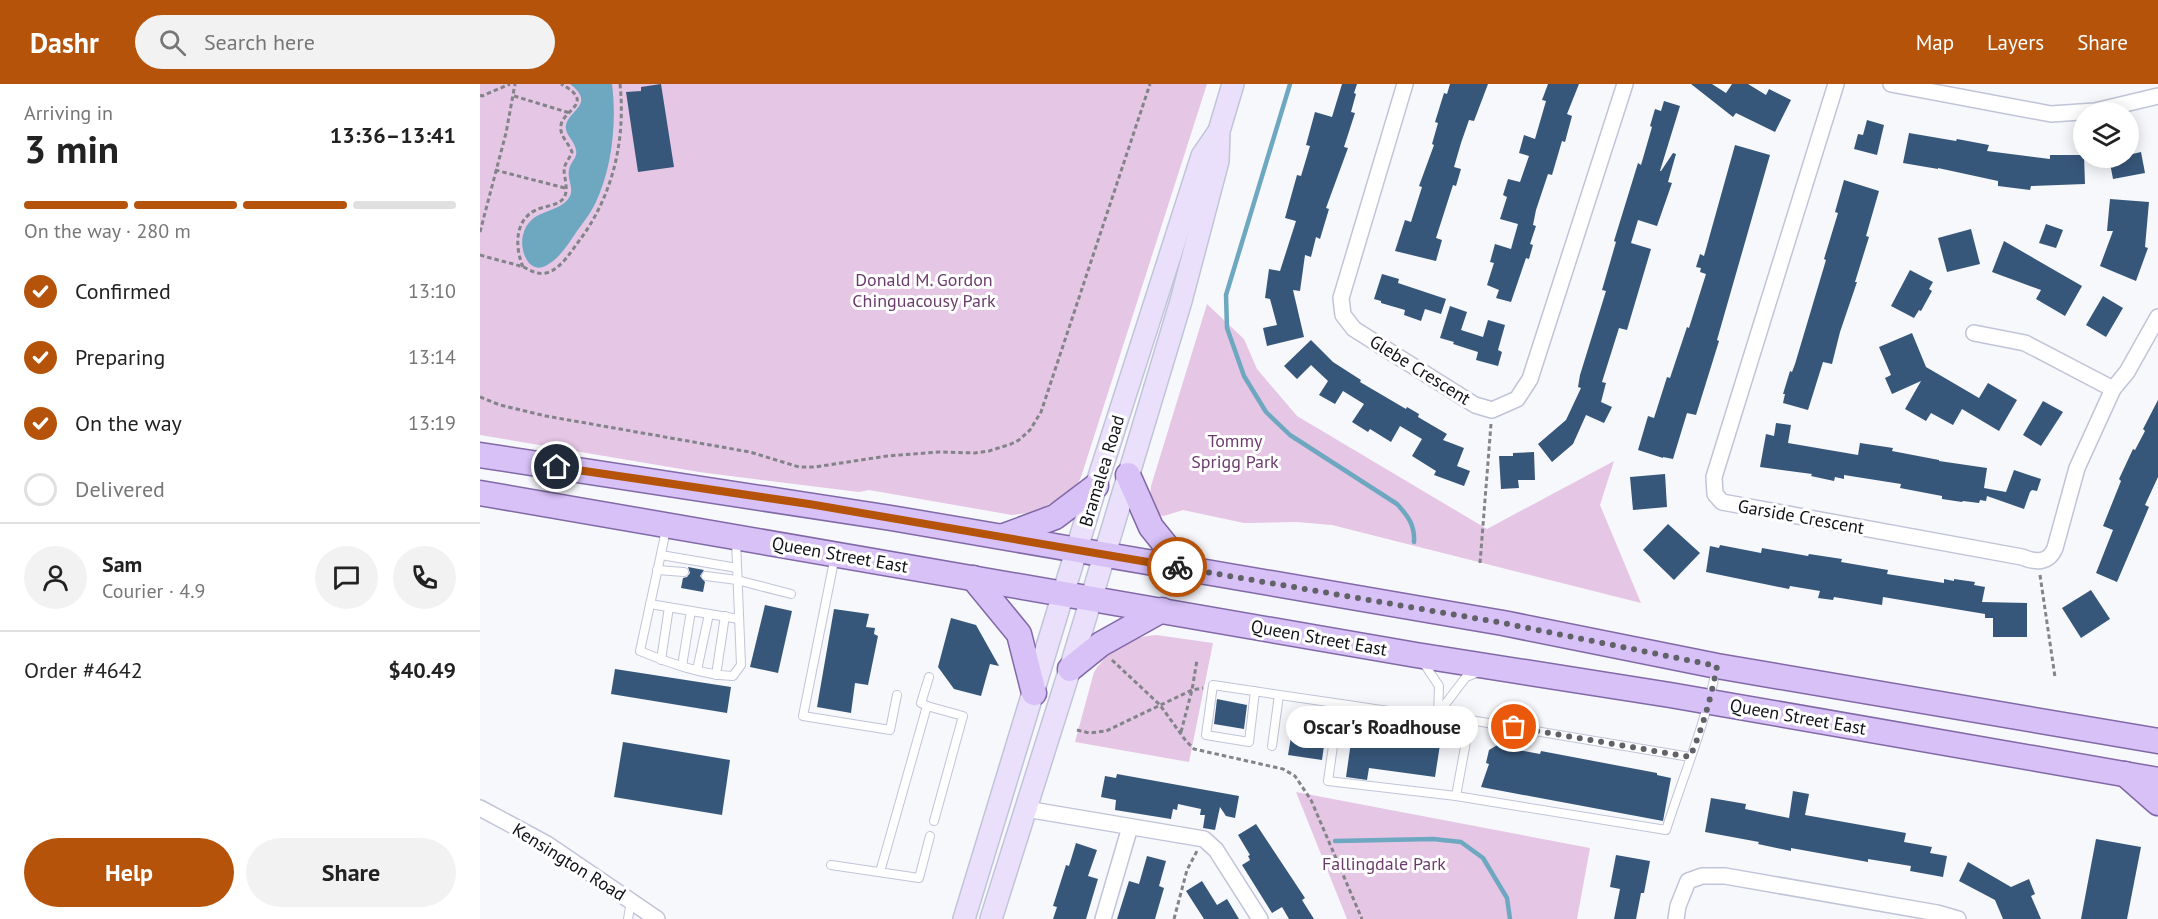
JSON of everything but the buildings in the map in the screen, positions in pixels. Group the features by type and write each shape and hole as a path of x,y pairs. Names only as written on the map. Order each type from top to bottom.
{"main road":[{"name":"Bramalea Road","path":"991,919 1070,669 1180,301 1218,161 1219,131 1233,84"},
{"name":"Bramalea Road","path":"964,919 1096,486 1202,156 1219,131"},
{"name":"Queen Street East","path":"480,455 809,504 1003,537 1503,623 1717,666 2158,741"},
{"path":"1128,475 1151,526 1184,568"},
{"path":"1003,537 1055,517 1096,486"},
{"name":"Queen Street East","path":"480,493 1416,655 1710,702 2158,780"},
{"path":"973,578 1019,634 1034,693"},
{"path":"1070,669 1101,644 1162,610"},
{"path":"2115,733 2158,725"},
{"path":"2125,774 2158,803"}],"street":[{"name":"Glebe Crescent","path":"1405,84 1341,298 1343,315 1354,330 1475,405 1492,410 1517,399 1530,379 1625,84"},
{"name":"Garside Crescent","path":"1836,84 1716,471 1713,482 1715,494 1722,501 1732,505 2022,557 2038,562"},
{"path":"1891,84 2051,114 2095,111 2156,95"},
{"path":"2038,562 2052,555 2077,468 2114,389 2127,372 2158,317"},
{"path":"1974,333 2025,343 2114,389"},
{"name":"Kensington Road","path":"480,808 547,844 657,919"},
{"path":"1026,809 1204,839 1216,850 1260,919"},
{"path":"1103,919 1130,827"},
{"path":"1676,919 1680,900 1688,881 1702,876 1737,878 1954,916 1958,919"}],"lane":[{"path":"665,525 661,555 639,651 661,660 717,675 734,676 741,665 736,538"},
{"path":"661,555 737,568"},
{"path":"835,555 802,716 890,730 897,695"},
{"path":"657,570 684,572"},
{"path":"706,576 737,580 791,594"},
{"path":"650,604 739,619"},
{"path":"661,660 669,607"},
{"path":"682,666 690,610"},
{"path":"697,670 709,614"},
{"path":"717,675 725,616"},
{"path":"1416,655 1439,686 1438,716"},
{"path":"1340,704 1328,781 1456,796 1666,831 1690,757 1701,732 1717,666"},
{"path":"1438,716 1466,677 1490,667"},
{"path":"929,677 921,703 963,716 934,821"},
{"path":"1255,691 1249,742 1206,735 1213,685 1470,720 1690,757"},
{"path":"1272,746 1279,695"},
{"path":"880,872 927,706"},
{"path":"1456,796 1470,720"},
{"path":"831,865 919,878 930,836"},
{"path":"628,919 631,901"}],"path":[{"path":"480,95 510,84"},
{"path":"480,232 515,84"},
{"path":"523,267 518,249 521,226 527,216 535,210 563,200 566,194 564,168 572,152 561,132 561,125 576,107 577,99 573,92 561,84"},
{"path":"480,255 539,274 551,271 570,254 598,212 605,197 617,156 622,117 620,84"},
{"path":"480,397 537,415 750,452 799,467 815,467 887,456 975,453 1011,444 1030,430 1041,412 1150,84"},
{"path":"514,96 571,113"},
{"path":"495,170 565,188"},
{"path":"1480,563 1492,410"},
{"path":"2038,562 2055,677"},
{"path":"1105,654 1160,705 1194,749 1283,769 1296,776 1311,800 1362,919"},
{"path":"1180,732 1192,690 1197,660"},
{"path":"1077,730 1089,733 1106,731 1192,690 1213,685"},
{"path":"1174,919 1187,870 1204,839"}],"green space":[{"name":"Donald M. Gordon Chinguacousy Park","path":"480,84 1207,84 1081,477 1076,487 1062,503 1058,499 1035,512 1012,515 869,490 859,492 699,472 480,435"},
{"name":"Tommy Sprigg Park","path":"1207,304 1244,339 1257,369 1297,416 1487,529 1614,461 1600,505 1641,603 1332,525 1296,522 1244,523 1183,510 1164,516 1158,515 1150,497 1151,486"},
{"path":"1156,635 1213,643 1189,762 1075,742 1094,672 1100,664 1120,646 1137,638"},
{"name":"Fallingdale Park","path":"1296,792 1590,848 1577,919 1347,919"}],"water":[{"path":"570,84 612,84 614,114 612,146 606,176 595,204 556,258 547,265 535,267 530,264 524,254 522,241 527,226 538,215 565,202 571,193 569,170 576,153 566,125 579,106 581,97"}],"waterway":[{"path":"1290,84 1226,295 1227,328 1244,376 1266,412 1290,435 1397,504 1410,521 1414,542"},
{"path":"1335,841 1433,839 1461,842 1483,858 1507,898 1510,919"}],"way so far":[{"path":"1177,567 1503,623 1717,666 1710,702 1690,757 1514,727"}],"place":[{"name":"Oscar's Roadhouse","path":"1514,727"}],"route":[{"path":"557,467 809,504 1177,567"}]}
